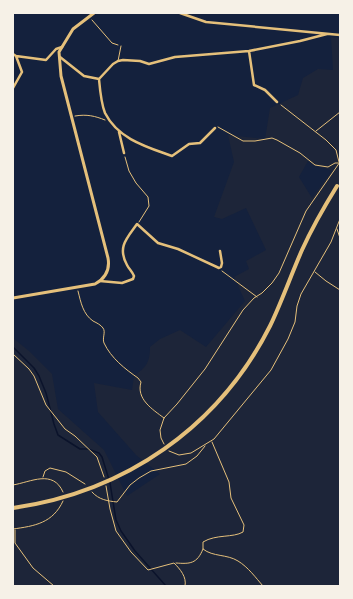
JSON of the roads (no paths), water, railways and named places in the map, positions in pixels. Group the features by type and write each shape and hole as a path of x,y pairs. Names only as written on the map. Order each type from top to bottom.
{"highway":[{"path":"13,508 70,496 108,481 162,451 191,428 217,403 240,375 256,350 273,319 302,250 324,207 337,186"}],"street":[{"path":"13,298 95,284 107,273 108,258 61,76 59,52 73,29 94,13"},
{"path":"180,13 206,22 340,34"},
{"path":"215,128 200,143 189,144 172,156 134,142 119,131 105,113 99,79 118,61 123,60 140,61 150,64 175,57 249,51 300,42 327,34"},
{"path":"14,55 46,60 56,48 62,47"},
{"path":"249,51 254,86 264,90 277,102"},
{"path":"13,88 22,72 14,55"},
{"path":"60,57 84,76 99,79"},
{"path":"119,131 124,153"},
{"path":"100,281 122,284 133,279 134,276 124,260 122,248 126,239 137,224 158,243 178,249 219,268 221,267 222,263 220,251"}],"lane":[{"path":"118,61 120,46"}],"waterway":[{"path":"13,347 34,368 39,376 46,393 58,435 80,449 88,449 99,453 102,457 110,483 116,520 121,531 135,551 166,586"}]}
